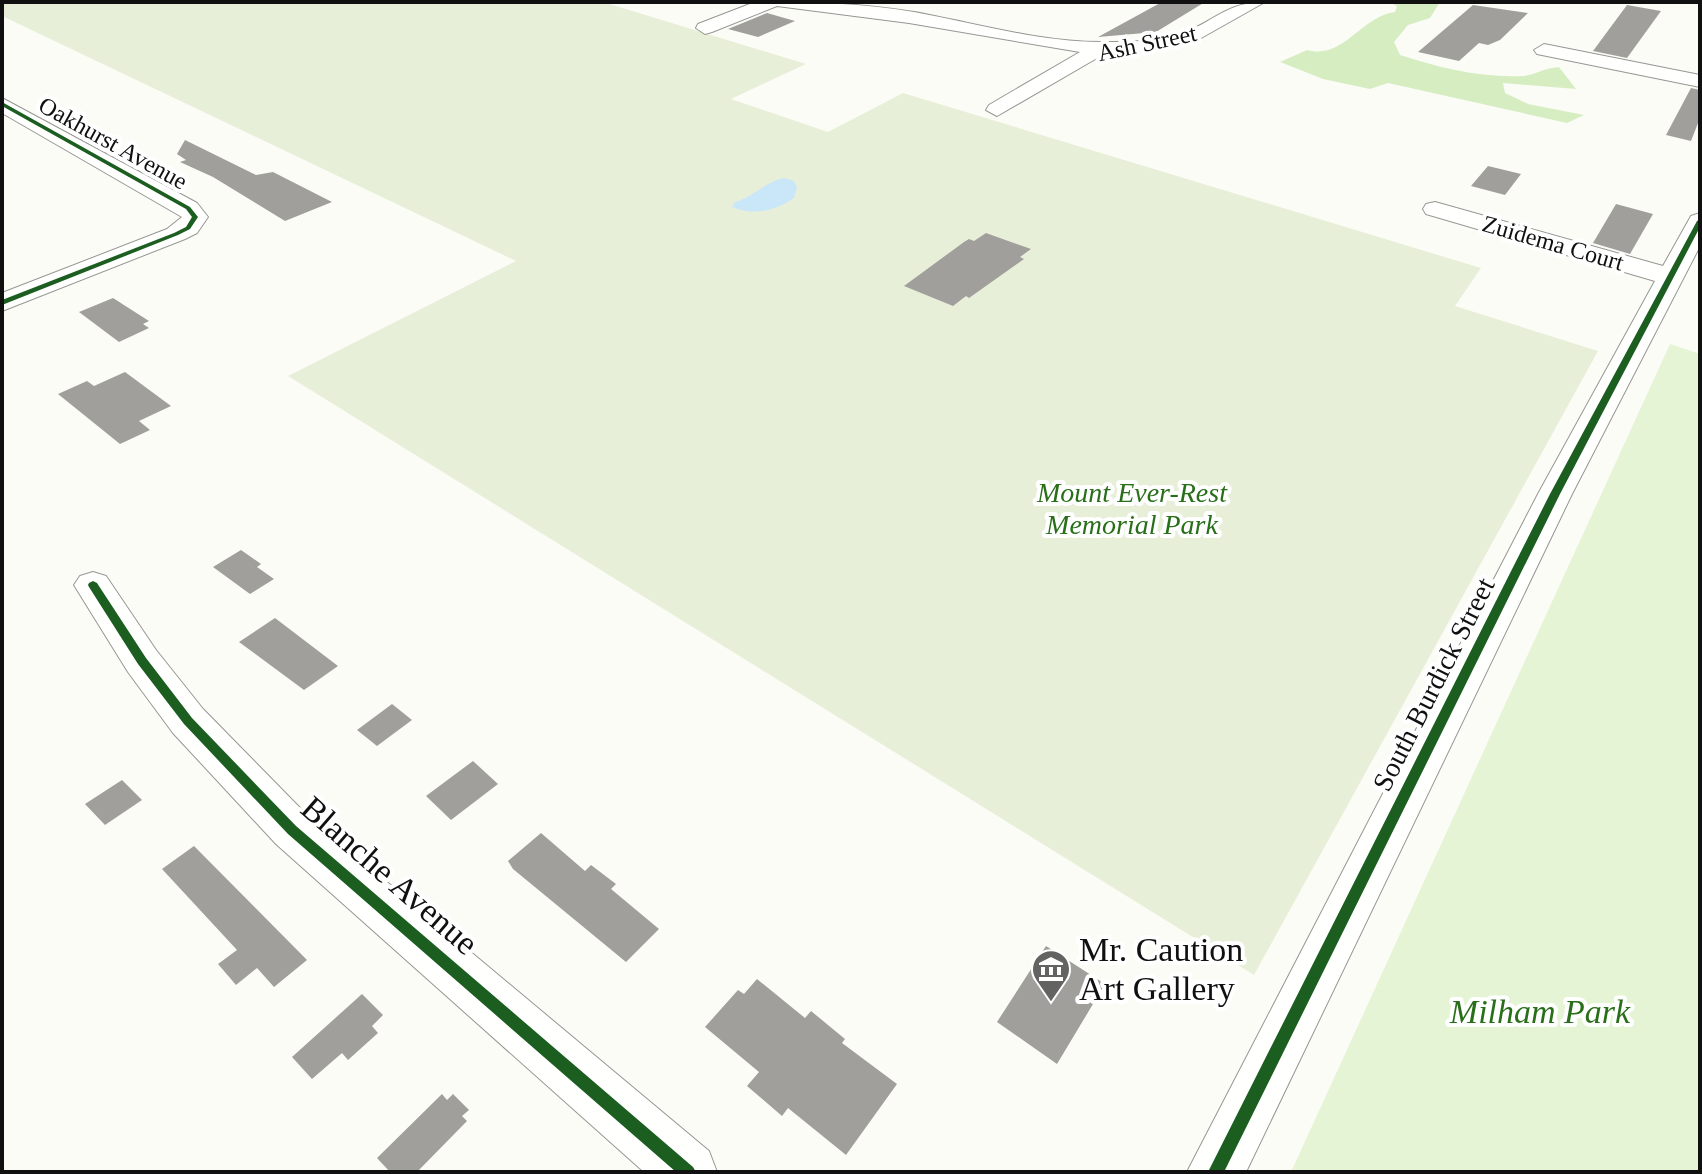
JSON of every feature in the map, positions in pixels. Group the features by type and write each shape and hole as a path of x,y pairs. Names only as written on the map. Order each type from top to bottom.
{"street":[{"path":"705,28 771,2"},
{"path":"783,2 909,17 1056,44 1100,48"},
{"name":"Ash Street","path":"997,110 1100,48 1153,45 1187,38 1256,2"},
{"path":"1544,50 1700,81"},
{"name":"Oakhurst Avenue","path":"2,104 188,208 195,217 192,223 176,234 2,303"},
{"name":"Zuidema Court","path":"1435,209 1671,277"},
{"name":"South Burdick Street","path":"1216,1172 1555,494 1700,221"},
{"name":"Blanche Avenue","path":"93,585 142,661 188,721 292,830 688,1172"}],"green space":[{"name":"Mount Ever-Rest Memorial Park","path":"2,2 603,2 806,64 731,99 828,132 903,93 1481,268 1455,306 1598,351 1254,975 288,376 516,261 2,16"},
{"path":"1389,2 1440,2 1430,18 1408,25 1394,42 1400,55 1476,74 1524,76 1559,67 1576,89 1503,83 1505,93 1528,104 1584,115 1567,123 1388,83 1370,89 1323,79 1280,62 1307,50 1332,49 1372,21 1395,12 1397,6"},
{"name":"Milham Park","path":"1670,344 1700,354 1700,1172 1291,1172"}],"water":[{"path":"784,178 794,181 797,187 794,198 787,202 756,212 732,207 735,202"}],"building":[{"path":"1162,2 1205,2 1156,32 1098,37"},
{"path":"1473,5 1528,13 1500,40 1488,45 1479,43 1459,61 1418,52"},
{"path":"1627,5 1661,11 1627,58 1593,51"},
{"path":"767,13 795,21 758,37 728,29"},
{"path":"1691,88 1700,90 1700,118 1691,141 1666,135"},
{"path":"185,140 256,175 273,172 332,202 285,221 213,177 180,162 186,160 177,154"},
{"path":"1488,166 1521,174 1505,195 1471,186"},
{"path":"1616,204 1653,214 1630,254 1593,243"},
{"path":"986,233 1031,249 1020,257 1024,259 953,306 904,286 964,242 969,239 974,241"},
{"path":"113,298 149,321 143,324 149,328 119,342 79,312"},
{"path":"125,372 171,406 139,421 150,430 120,444 58,394 87,381 94,386"},
{"path":"241,550 261,564 257,567 274,579 250,594 213,567"},
{"path":"275,618 338,666 304,690 239,642"},
{"path":"392,704 412,720 377,746 357,730"},
{"path":"473,761 498,784 451,820 426,796"},
{"path":"122,780 142,800 105,825 85,804"},
{"path":"541,833 585,871 591,865 616,884 611,889 659,929 626,962 513,869 508,861"},
{"path":"194,846 307,960 274,987 257,968 236,985 218,964 237,950 162,869"},
{"name":"Mr. Caution Art Gallery","path":"1046,946 1105,984 1057,1064 997,1022"},
{"path":"757,979 805,1018 811,1011 845,1039 842,1043 897,1084 846,1155 788,1108 782,1116 747,1086 759,1072 705,1027 738,990 744,994"},
{"path":"362,994 383,1015 372,1026 378,1033 348,1060 342,1053 312,1079 292,1057"},
{"path":"442,1094 447,1100 453,1094 469,1110 462,1116 467,1121 417,1172 390,1172 377,1158"}],"cycle path":[{"path":"2,104 188,208 195,217 188,228 176,234 2,303"},
{"path":"1216,1172 1555,494 1700,221"},
{"path":"93,585 142,661 188,721 292,830 688,1172"}],"place":[{"name":"Mr. Caution Art Gallery","path":"1051,1003"}]}
